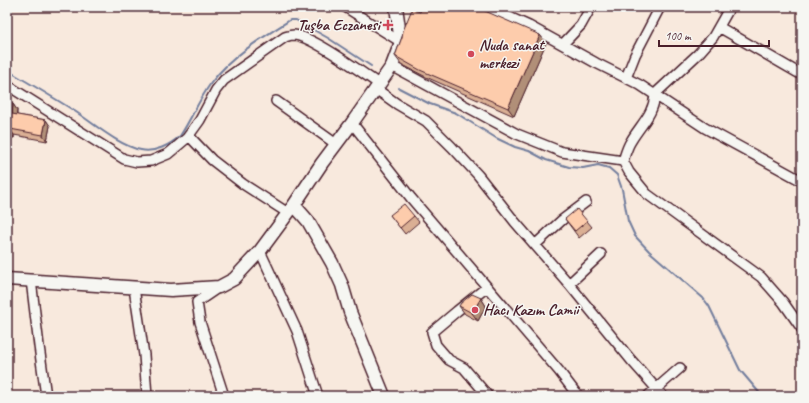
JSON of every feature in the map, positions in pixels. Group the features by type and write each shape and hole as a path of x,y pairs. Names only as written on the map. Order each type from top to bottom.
{"street":[{"path":"344,7 401,42"},
{"path":"224,396 200,322 196,302 219,287 234,280 260,251 392,66 401,42 396,7"},
{"path":"487,7 506,11 529,26 655,94 705,128 802,181"},
{"path":"563,44 581,25 591,7"},
{"path":"626,78 635,55 660,7"},
{"path":"623,162 630,142 647,118 654,104 655,94 698,54 713,37 730,7"},
{"path":"719,27 802,75"},
{"path":"7,85 124,159 137,162 151,161 168,154 189,136 200,120 216,90 224,80 285,37 295,35 312,40 378,86 397,104 426,121 452,147 660,393"},
{"path":"392,66 517,134 562,152 623,162 647,194 762,277 802,330"},
{"path":"276,101 336,144"},
{"path":"352,123 411,198 578,396"},
{"path":"189,136 212,160 243,184 291,209 308,221 332,263 342,285 350,312 384,396"},
{"path":"535,245 562,220 586,202"},
{"path":"260,251 297,332 318,396"},
{"path":"569,284 601,254"},
{"path":"7,279 171,290 219,287"},
{"path":"31,280 46,396"},
{"path":"487,287 432,332 436,345 449,360 464,368 488,396"},
{"path":"134,288 144,355 148,396"},
{"path":"648,396 660,393 680,368"}],"building":[{"name":"Nuda sanat merkezi","path":"423,7 476,7 540,35 508,108 420,70 395,56 412,9 420,12"},
{"path":"7,103 13,104 12,114 46,120 43,135 10,129 9,132 7,132"},
{"path":"404,204 414,216 400,228 390,215"},
{"path":"577,209 587,221 575,231 565,219"},
{"path":"472,294 481,298 472,313 459,306"}],"waterway":[{"path":"7,70 73,110 115,139 133,148 146,151 162,148 180,136 207,89 219,74 237,56 290,20 296,20 328,38 371,66"},
{"path":"399,88 430,104 456,113 496,138 515,147 529,151 546,160 569,167 583,168 598,165 609,168 617,175 622,189 628,221 635,236 649,251 703,298 709,306 740,370 762,396"}],"place":[{"name":"Tuşba Eczanesi","path":"388,25"},
{"name":"Nuda sanat merkezi","path":"471,54"},
{"name":"Hacı Kazım Camii","path":"475,310"}]}
